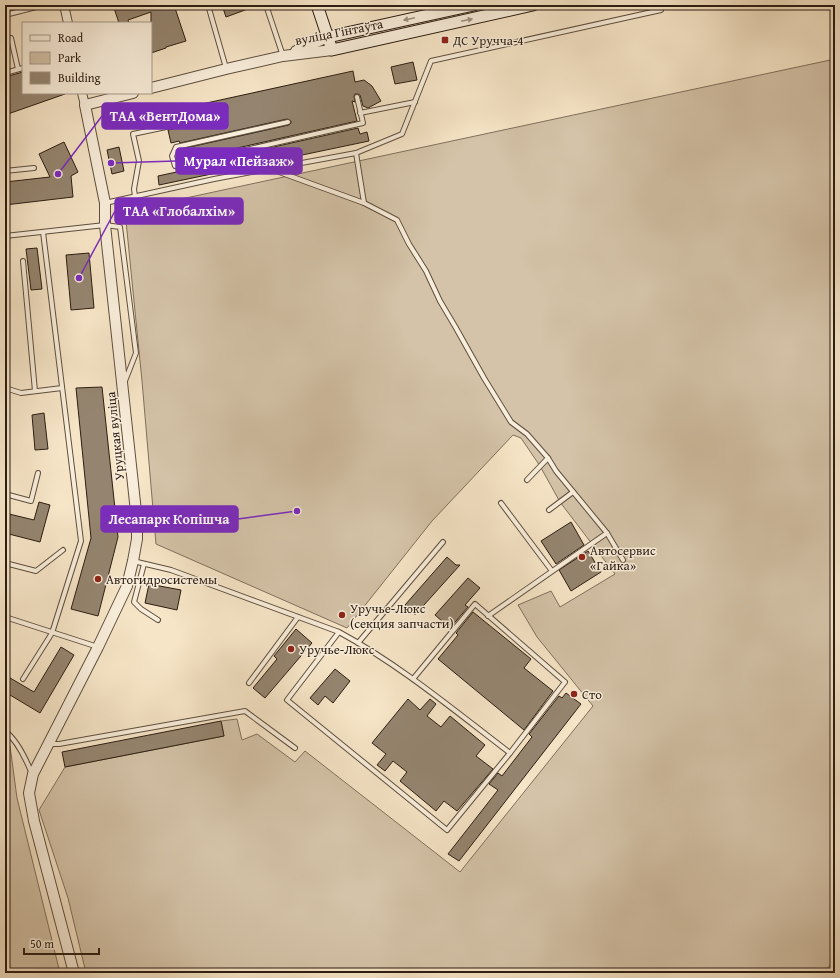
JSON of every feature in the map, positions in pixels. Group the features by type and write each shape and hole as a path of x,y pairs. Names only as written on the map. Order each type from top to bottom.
{"main road":[{"path":"317,5 332,50"},
{"name":"вуліца Гінтаўта","path":"328,37 474,5"},
{"name":"вуліца Гінтаўта","path":"332,50 533,5"}],"street":[{"path":"64,5 68,22"},
{"path":"283,56 328,37"},
{"name":"вуліца Гінтаўта","path":"152,88 283,56 332,50"},
{"name":"Уруцкая вуліца","path":"74,973 32,810 30,793 33,774 98,647 127,586 137,539 137,521 106,225 105,203 82,94"},
{"path":"85,105 129,94"}],"lane":[{"path":"5,15 44,5"},
{"path":"208,5 226,69"},
{"path":"266,5 283,56"},
{"path":"105,203 214,179 356,153 402,134 431,61 661,10"},
{"path":"5,73 21,69 11,38"},
{"path":"288,122 176,147 172,156 175,166 363,123 357,98"},
{"path":"360,113 415,102"},
{"path":"135,196 134,188 139,161 133,134 199,120"},
{"path":"356,153 364,203"},
{"path":"5,171 34,168"},
{"path":"270,168 364,203 397,220 409,244 426,271 440,301 511,422 528,434 548,458 556,471 607,533 623,560"},
{"path":"5,236 106,225 120,227 136,353 123,387"},
{"path":"23,679 52,633 81,541 43,232"},
{"path":"22,261 35,391"},
{"path":"5,388 21,393 62,388"},
{"path":"527,480 548,458"},
{"path":"5,494 31,501 38,473"},
{"path":"549,510 573,492"},
{"path":"501,503 552,571"},
{"path":"488,616 607,533"},
{"path":"358,642 443,542"},
{"path":"5,562 36,571 63,550"},
{"path":"133,562 171,570 339,632 358,642 413,679 510,753"},
{"path":"144,564 134,602 141,609 158,620"},
{"path":"339,632 287,700 447,830 510,753 565,682 475,604 413,679"},
{"path":"250,683 298,617"},
{"path":"5,618 98,647"},
{"path":"48,744 59,744 245,711 295,748"},
{"path":"5,731 12,737 33,774"}],"green space":[{"path":"835,59 835,961 822,973 86,973 68,898 39,810 65,767 224,736 221,721 237,719 242,740 257,734 295,762 305,751 460,872 593,706 537,637 518,605 551,591 560,607 615,574 560,502 540,466 521,438 513,435 432,521 347,628 156,544 125,211"},
{"path":"5,742 10,746 17,798 60,973 5,973"}],"building":[{"path":"113,5 174,5 186,41 152,53 151,12 128,20 129,22 119,22"},
{"path":"222,5 256,5 256,6 226,17"},
{"path":"413,62 417,80 395,84 391,67"},
{"path":"353,71 355,82 364,80 372,86 381,101 368,108 363,106 360,95 355,94 355,102 352,101 357,121 184,160 181,149 289,125 291,121 287,119 180,143 179,141 171,143 168,130 200,123 202,119 198,117 159,124 156,114"},
{"path":"22,72 22,94 65,94 5,115 5,77"},
{"path":"358,128 360,134 367,132 369,141 159,185 158,176 186,170 185,167"},
{"path":"64,142 78,172 71,176 73,197 5,205 5,182 50,177 39,154"},
{"path":"119,147 124,171 112,174 107,150"},
{"path":"37,248 42,289 31,290 26,249"},
{"path":"89,253 94,308 71,310 66,255"},
{"path":"102,387 118,537 98,616 71,609 91,538 76,388"},
{"path":"44,413 48,449 35,450 32,415"},
{"path":"39,502 50,505 40,542 5,533 5,513 34,520"},
{"path":"571,522 584,545 556,564 541,541"},
{"path":"588,551 601,572 571,591 559,570"},
{"path":"447,557 456,565 460,565 415,615 405,605"},
{"path":"468,578 480,588 465,605 468,607 450,628 435,615"},
{"path":"149,584 181,590 177,610 145,603"},
{"path":"473,612 531,659 524,668 553,691 524,730 438,659 458,635 456,633"},
{"path":"296,629 312,643 265,698 253,688 277,659 274,656"},
{"path":"61,647 74,655 40,713 5,692 5,675 34,692"},
{"path":"335,669 350,681 333,703 325,696 318,705 310,698"},
{"path":"566,693 581,704 459,861 448,854 498,790 489,784 498,773 502,776 532,737 529,734 559,696 562,698"},
{"path":"408,699 420,710 430,699 436,704 427,716 441,727 450,716 485,745 476,756 493,769 457,811 444,801 436,811 400,781 407,772 393,761 385,771 377,765 386,754 372,743"},
{"path":"221,721 224,736 65,767 62,752"}],"place":[{"name":"ДС Уручча-4","path":"445,40"},
{"name":"Мурал «Пейзаж»","path":"111,163"},
{"name":"ТАА «ВентДома»","path":"58,174"},
{"name":"ТАА «Глобалхім»","path":"79,278"},
{"name":"Лесапарк Копішча","path":"297,511"},
{"name":"Автосервис «Гайка»","path":"582,557"},
{"name":"Автогидросистемы","path":"98,579"},
{"name":"Уручье-Люкс (секция запчасти)","path":"342,615"},
{"name":"Уручье-Люкс","path":"291,649"},
{"name":"Сто","path":"574,694"}]}
